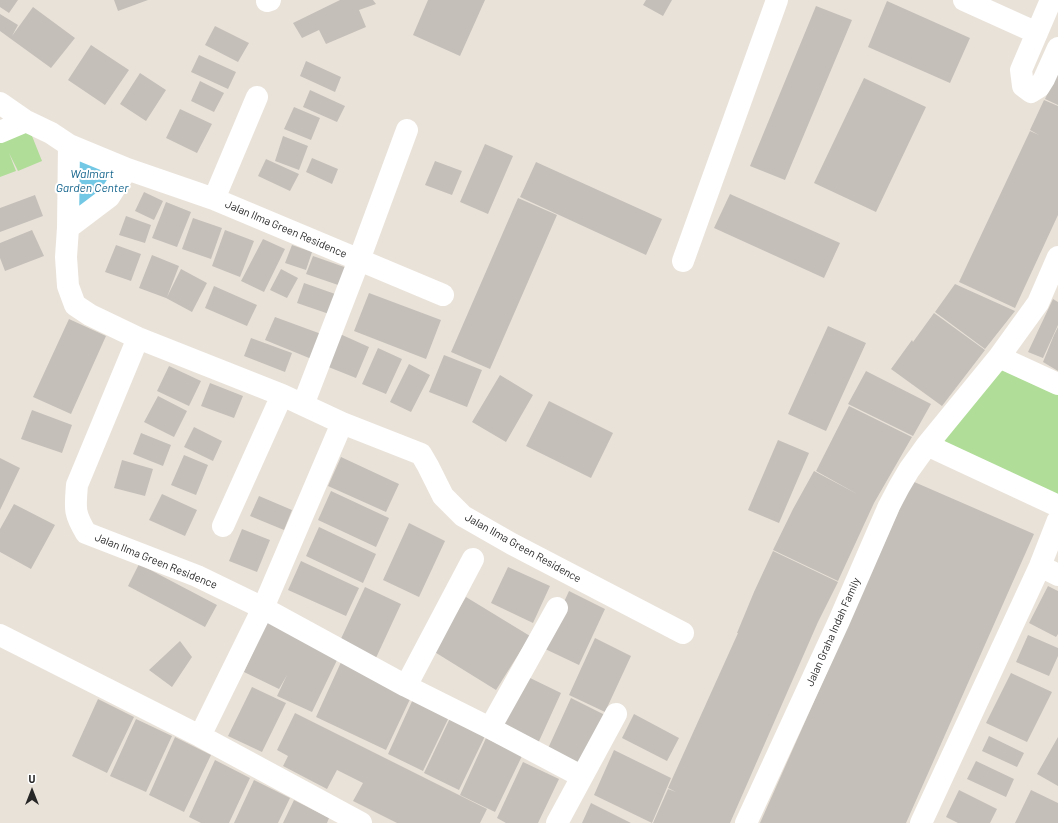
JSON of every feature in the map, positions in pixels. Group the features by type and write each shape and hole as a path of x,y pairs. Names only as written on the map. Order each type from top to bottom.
{"street":[{"path":"683,261 777,0"},
{"path":"964,0 1037,33"},
{"path":"1051,0 1021,70 1023,86 1031,92 1039,87 1058,48"},
{"name":"Jalan Ilma Green Residence","path":"214,199 257,97"},
{"name":"Jalan Ilma Green Residence","path":"0,103 26,121 51,133 69,145 127,169 214,199 443,296"},
{"path":"0,132 26,121"},
{"name":"Jalan Ilma Green Residence","path":"303,405 359,260 406,130"},
{"name":"Jalan Ilma Green Residence","path":"69,145 68,228 66,257 68,286 74,305 90,315 138,338 282,395 342,423 421,454 443,496 463,516 512,544 683,633"},
{"path":"68,228 109,197 127,169"},
{"name":"Jalan Graha Indah Family","path":"746,823 839,621 889,506 909,470 927,445 999,357 1038,303 1058,257"},
{"name":"Jalan Ilma Green Residence","path":"138,338 77,485 75,505 77,519 86,533 197,576 263,608 406,686 582,776"},
{"path":"999,357 1058,384"},
{"path":"223,526 282,395"},
{"path":"200,736 263,608 342,423"},
{"path":"927,445 1058,506"},
{"path":"921,823 1049,571 1058,520"},
{"path":"406,686 473,559"},
{"path":"490,728 557,608"},
{"path":"0,635 200,736 361,823"},
{"path":"557,823 616,714"}],"green space":[{"path":"30,131 42,161 18,171 9,153 16,171 0,177 0,142"},
{"path":"999,357 1058,384 1058,506 927,445"}],"water":[{"name":"Walmart Garden Center","path":"74,154 118,172 75,216"}],"building":[{"path":"0,0 18,0 9,13 0,7"},
{"path":"114,0 148,0 118,11"},
{"path":"340,0 373,0 376,4 359,10 366,27 326,44 319,30 302,38 293,23"},
{"path":"428,0 485,0 460,56 413,35"},
{"path":"646,0 672,0 663,16 643,5"},
{"path":"887,1 970,38 950,83 868,47"},
{"path":"816,6 852,20 785,180 750,166"},
{"path":"33,7 75,38 51,68 0,31 0,14 18,25 12,36"},
{"path":"215,26 249,43 238,62 205,45"},
{"path":"91,45 129,70 105,105 68,80"},
{"path":"199,55 236,72 228,89 191,72"},
{"path":"306,61 341,77 335,92 300,76"},
{"path":"1058,71 1058,105 1045,99"},
{"path":"140,73 166,90 146,121 120,104"},
{"path":"864,78 926,107 876,212 814,183"},
{"path":"200,81 224,93 214,112 191,101"},
{"path":"310,90 345,106 337,122 303,107"},
{"path":"1044,100 1058,106 1058,215 1015,308 959,282 1030,131 1039,135 1030,130"},
{"path":"294,107 320,118 311,140 284,129"},
{"path":"180,109 212,124 197,153 166,138"},
{"path":"283,136 308,146 299,170 275,161"},
{"path":"485,144 513,156 488,214 460,202"},
{"path":"312,158 338,169 332,184 306,172"},
{"path":"266,159 299,174 290,191 258,176"},
{"path":"435,161 462,171 452,195 425,185"},
{"path":"536,162 662,219 646,255 520,197"},
{"path":"144,192 163,201 154,220 135,211"},
{"path":"730,194 840,243 824,278 714,228"},
{"path":"35,195 43,216 0,232 0,208"},
{"path":"518,198 557,215 490,369 451,352"},
{"path":"166,202 191,212 177,247 152,238"},
{"path":"126,216 151,225 145,243 119,235"},
{"path":"193,218 222,228 211,259 182,249"},
{"path":"32,230 44,256 5,271 0,258 0,243"},
{"path":"225,230 254,241 240,277 212,266"},
{"path":"263,239 285,249 264,292 241,281"},
{"path":"116,245 141,254 131,281 105,272"},
{"path":"292,245 312,252 306,270 285,263"},
{"path":"152,255 179,266 167,297 181,269 207,283 192,312 166,298 139,288"},
{"path":"313,256 350,269 344,287 306,274"},
{"path":"281,269 298,278 287,298 270,290"},
{"path":"304,283 338,295 332,315 297,303"},
{"path":"955,284 1015,311 985,349 935,312"},
{"path":"214,286 257,305 247,326 205,308"},
{"path":"369,293 441,320 426,359 354,331"},
{"path":"1053,299 1058,302 1058,325 1043,358 1028,352"},
{"path":"934,313 985,350 942,406 891,369"},
{"path":"275,317 324,335 314,360 265,340"},
{"path":"69,319 106,336 71,414 33,397"},
{"path":"828,326 866,343 826,431 788,414"},
{"path":"1058,327 1058,371 1043,362"},
{"path":"340,334 369,347 356,378 326,366"},
{"path":"251,338 292,353 285,372 244,356"},
{"path":"378,348 402,359 386,394 362,384"},
{"path":"444,355 482,370 467,407 429,392"},
{"path":"409,364 430,375 411,412 390,402"},
{"path":"169,366 201,381 189,406 157,391"},
{"path":"866,371 931,404 913,436 848,404"},
{"path":"500,375 533,395 506,442 472,422"},
{"path":"210,383 243,396 234,418 201,406"},
{"path":"158,396 187,411 174,437 144,422"},
{"path":"549,401 613,433 591,478 526,446"},
{"path":"849,406 912,437 874,503 838,581 773,550 814,471 859,495 816,471"},
{"path":"32,410 72,425 62,453 21,439"},
{"path":"194,427 222,441 213,461 184,447"},
{"path":"141,433 171,445 163,466 133,454"},
{"path":"778,440 809,453 779,523 748,510"},
{"path":"184,455 208,465 196,495 171,485"},
{"path":"341,457 399,484 386,512 328,486"},
{"path":"0,458 20,468 0,510"},
{"path":"122,460 153,469 145,496 114,488"},
{"path":"912,481 1034,534 906,823 760,823"},
{"path":"331,491 389,518 376,547 318,520"},
{"path":"162,494 197,510 185,536 149,520"},
{"path":"259,496 292,510 284,530 250,516"},
{"path":"14,504 55,525 31,569 0,552 0,529"},
{"path":"409,523 445,541 419,597 383,580"},
{"path":"319,527 376,554 363,583 306,556"},
{"path":"242,529 270,540 257,572 229,561"},
{"path":"773,551 838,582 818,622 730,823 653,823 668,789 676,792 668,788 738,633 754,592"},
{"path":"301,561 359,588 346,616 288,590"},
{"path":"139,564 217,605 205,627 128,586"},
{"path":"508,567 550,586 533,623 491,603"},
{"path":"1048,586 1058,591 1058,634 1056,637 1029,623"},
{"path":"365,587 401,604 375,660 339,643"},
{"path":"569,591 605,609 579,665 543,648"},
{"path":"466,597 530,636 496,690 433,651"},
{"path":"270,615 339,656 312,712 277,696 287,675 279,689 244,672"},
{"path":"1028,635 1058,648 1058,656 1049,676 1016,662"},
{"path":"595,638 631,656 605,712 569,695"},
{"path":"180,641 192,657 172,687 149,670"},
{"path":"342,660 412,695 386,750 316,717"},
{"path":"1011,673 1052,692 1027,742 986,723"},
{"path":"526,676 561,693 535,750 499,733"},
{"path":"252,687 286,703 262,752 228,736"},
{"path":"414,697 450,715 423,771 388,754"},
{"path":"571,698 607,716 580,772 545,755"},
{"path":"98,699 134,717 107,773 72,756"},
{"path":"295,713 487,809 480,823 397,823 353,801 363,783 337,770 327,789 283,766 288,756 277,750"},
{"path":"634,714 679,738 667,761 622,738"},
{"path":"451,716 486,734 459,790 424,773"},
{"path":"136,719 172,736 146,792 110,776"},
{"path":"989,736 1024,753 1017,767 982,751"},
{"path":"175,737 211,755 184,812 149,795"},
{"path":"1058,737 1058,786 1037,774"},
{"path":"486,738 522,756 495,812 460,795"},
{"path":"614,750 671,778 652,823 594,795"},
{"path":"215,760 250,778 229,823 201,823 189,817"},
{"path":"976,761 1014,779 1006,797 967,779"},
{"path":"523,762 559,779 538,823 506,823 497,818"},
{"path":"254,780 290,798 278,823 234,823"},
{"path":"959,790 997,809 990,823 958,823 946,817"},
{"path":"1031,790 1058,803 1058,823 1015,823"},
{"path":"294,800 329,818 327,823 283,823"},
{"path":"591,803 631,823 582,823"}]}
